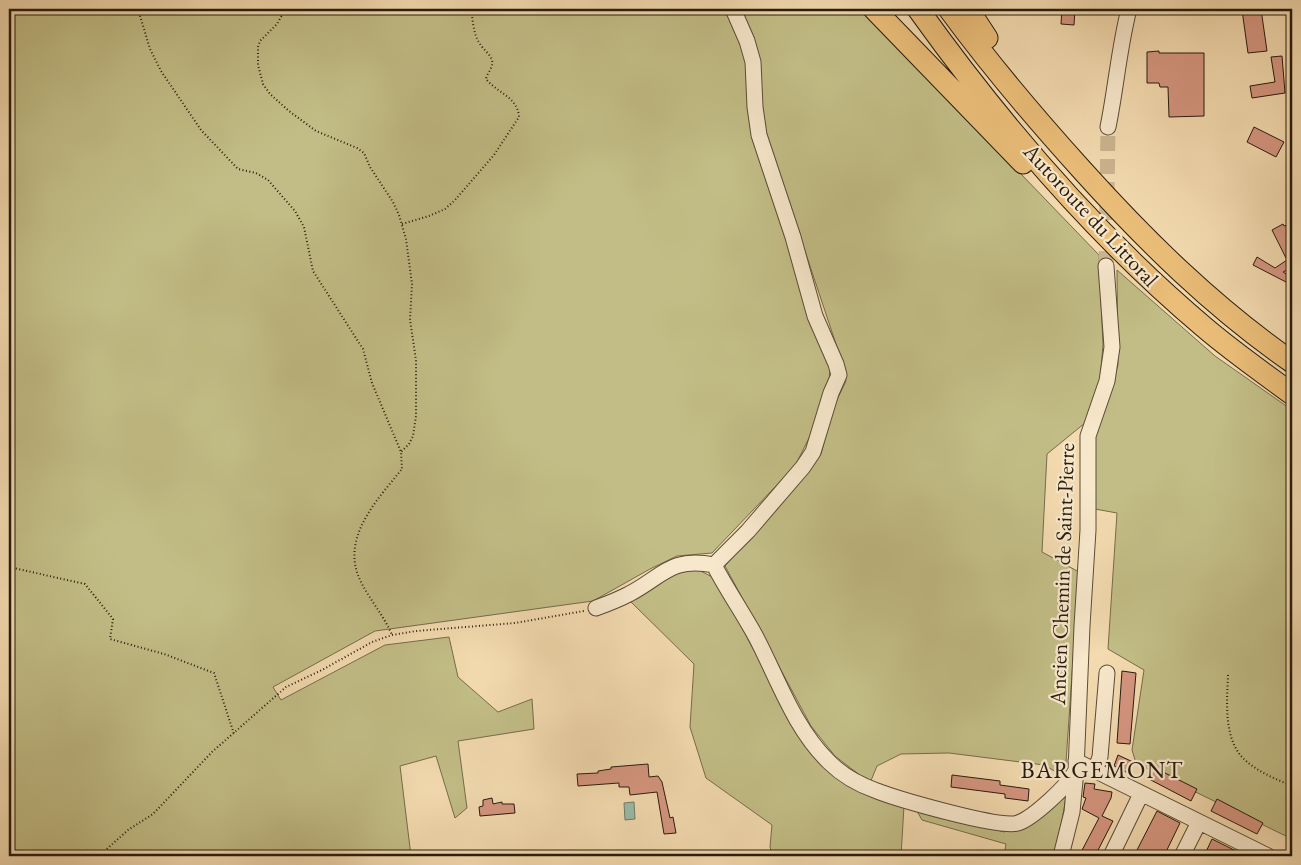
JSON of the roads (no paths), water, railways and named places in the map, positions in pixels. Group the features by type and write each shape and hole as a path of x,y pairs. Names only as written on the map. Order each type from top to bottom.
{"highway":[{"path":"874,9 1031,171 1157,286"},
{"name":"Autoroute du Littoral","path":"918,9 1028,149 1114,244 1157,286 1213,334 1292,394"},
{"name":"Autoroute du Littoral","path":"948,9 1034,117 1130,222 1216,304 1292,362"},
{"path":"968,9 992,45 1130,222"}],"street":[{"path":"714,565 748,531 803,467 813,452 831,393 839,375 815,316 793,237 759,135 752,62 747,41 733,9"},
{"path":"1108,127 1122,34 1129,9"},
{"name":"Ancien Chemin de Saint-Pierre","path":"1061,856 1072,812 1076,766 1088,530 1088,436 1107,381 1112,347 1106,266"},
{"path":"596,608 629,594 664,571 680,564 689,562 714,565"},
{"path":"714,565 755,636 794,713 815,746 829,762 847,776 877,791 903,799 984,820 1017,824 1029,817 1066,784 1076,766 1095,771 1199,822 1252,853 1268,856"},
{"path":"1095,771 1100,757 1107,673"},
{"path":"1111,856 1141,794"},
{"path":"1182,856 1199,822"}],"tunnel":[{"path":"1106,266 1108,127"}],"district":[{"name":"BARGEMONT","path":"1102,769"}]}
